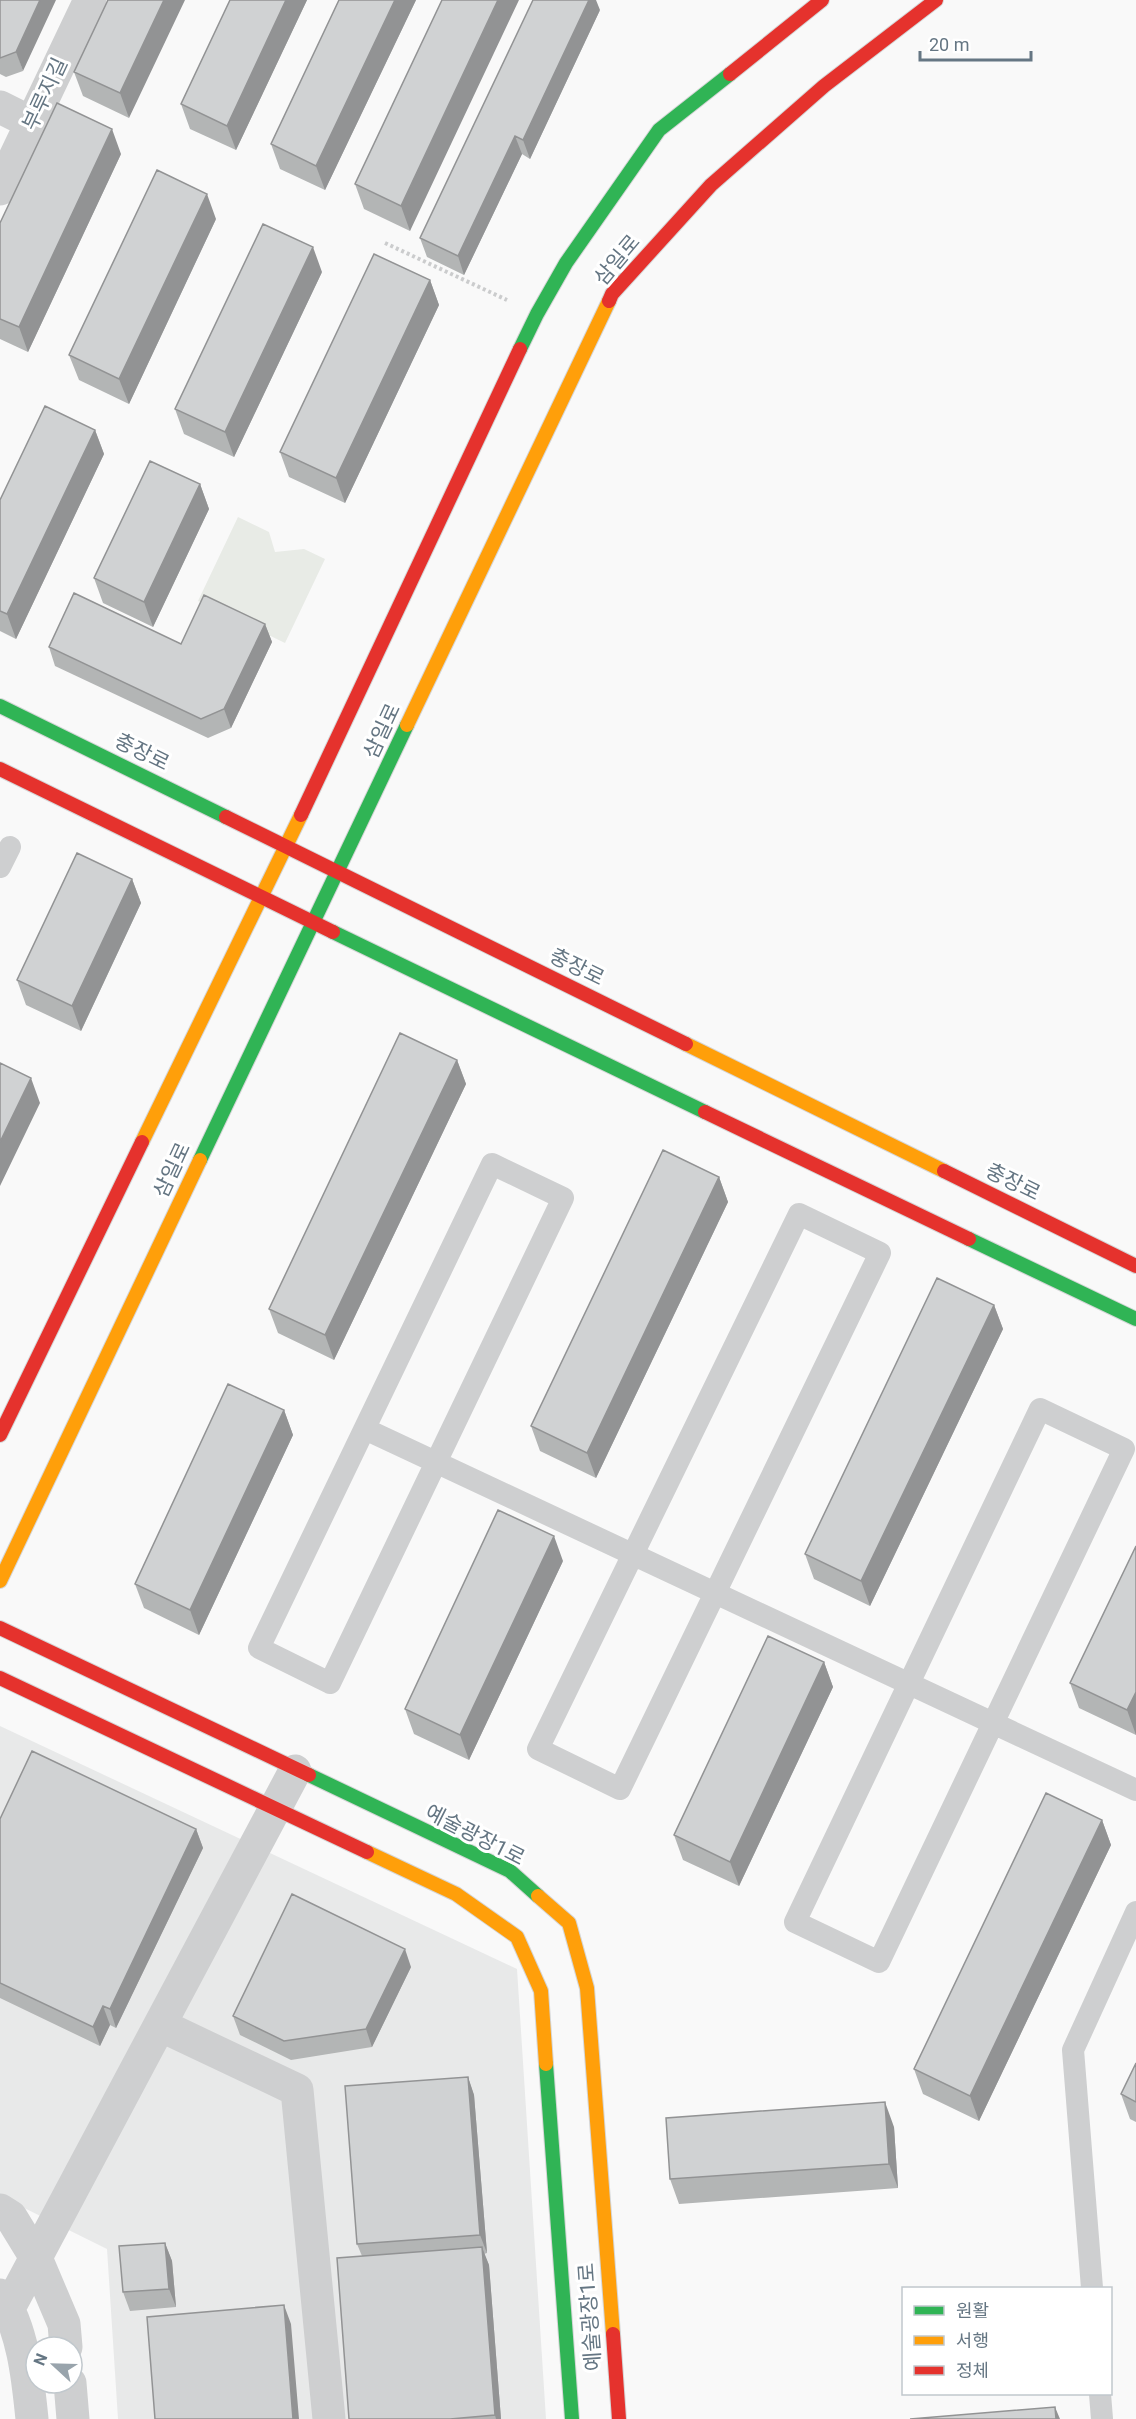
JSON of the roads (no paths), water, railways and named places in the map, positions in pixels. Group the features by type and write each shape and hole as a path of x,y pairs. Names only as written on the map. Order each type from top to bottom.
{"street":[{"name":"부루지길","path":"0,189 90,0"},
{"name":"삼일로","path":"0,1435 286,846 537,314 566,263 659,130 822,0"},
{"name":"삼일로","path":"0,1581 313,923 339,873 612,294 711,185 824,86 936,0"},
{"path":"0,107 32,123"},
{"name":"충장로","path":"0,706 1136,1266"},
{"path":"0,769 260,898 1136,1319"},
{"name":"예술광장1로","path":"0,1628 295,1771 510,1871 568,1923 587,1988 619,2419"},
{"name":"예술광장1로","path":"0,1678 456,1894 517,1937 541,1991 572,2419"},
{"path":"32,2419 27,2372 4,2301 36,2258 295,1771"},
{"path":"160,2025 297,2090 329,2419"},
{"path":"0,2210 11,2217 36,2258 64,2324 65,2335"},
{"path":"71,2395 73,2419"}],"lane":[{"path":"492,1164 563,1198 436,1463 330,1683 259,1648 492,1164"},
{"path":"799,1214 880,1253 620,1789 538,1749 632,1554 799,1214"},
{"path":"1040,1409 1124,1449 994,1724 879,1962 795,1922 1040,1409"},
{"path":"365,1429 1136,1790"},
{"path":"1092,2287 1073,2050 1136,1912"},
{"path":"1100,2395 1102,2419"}]}
